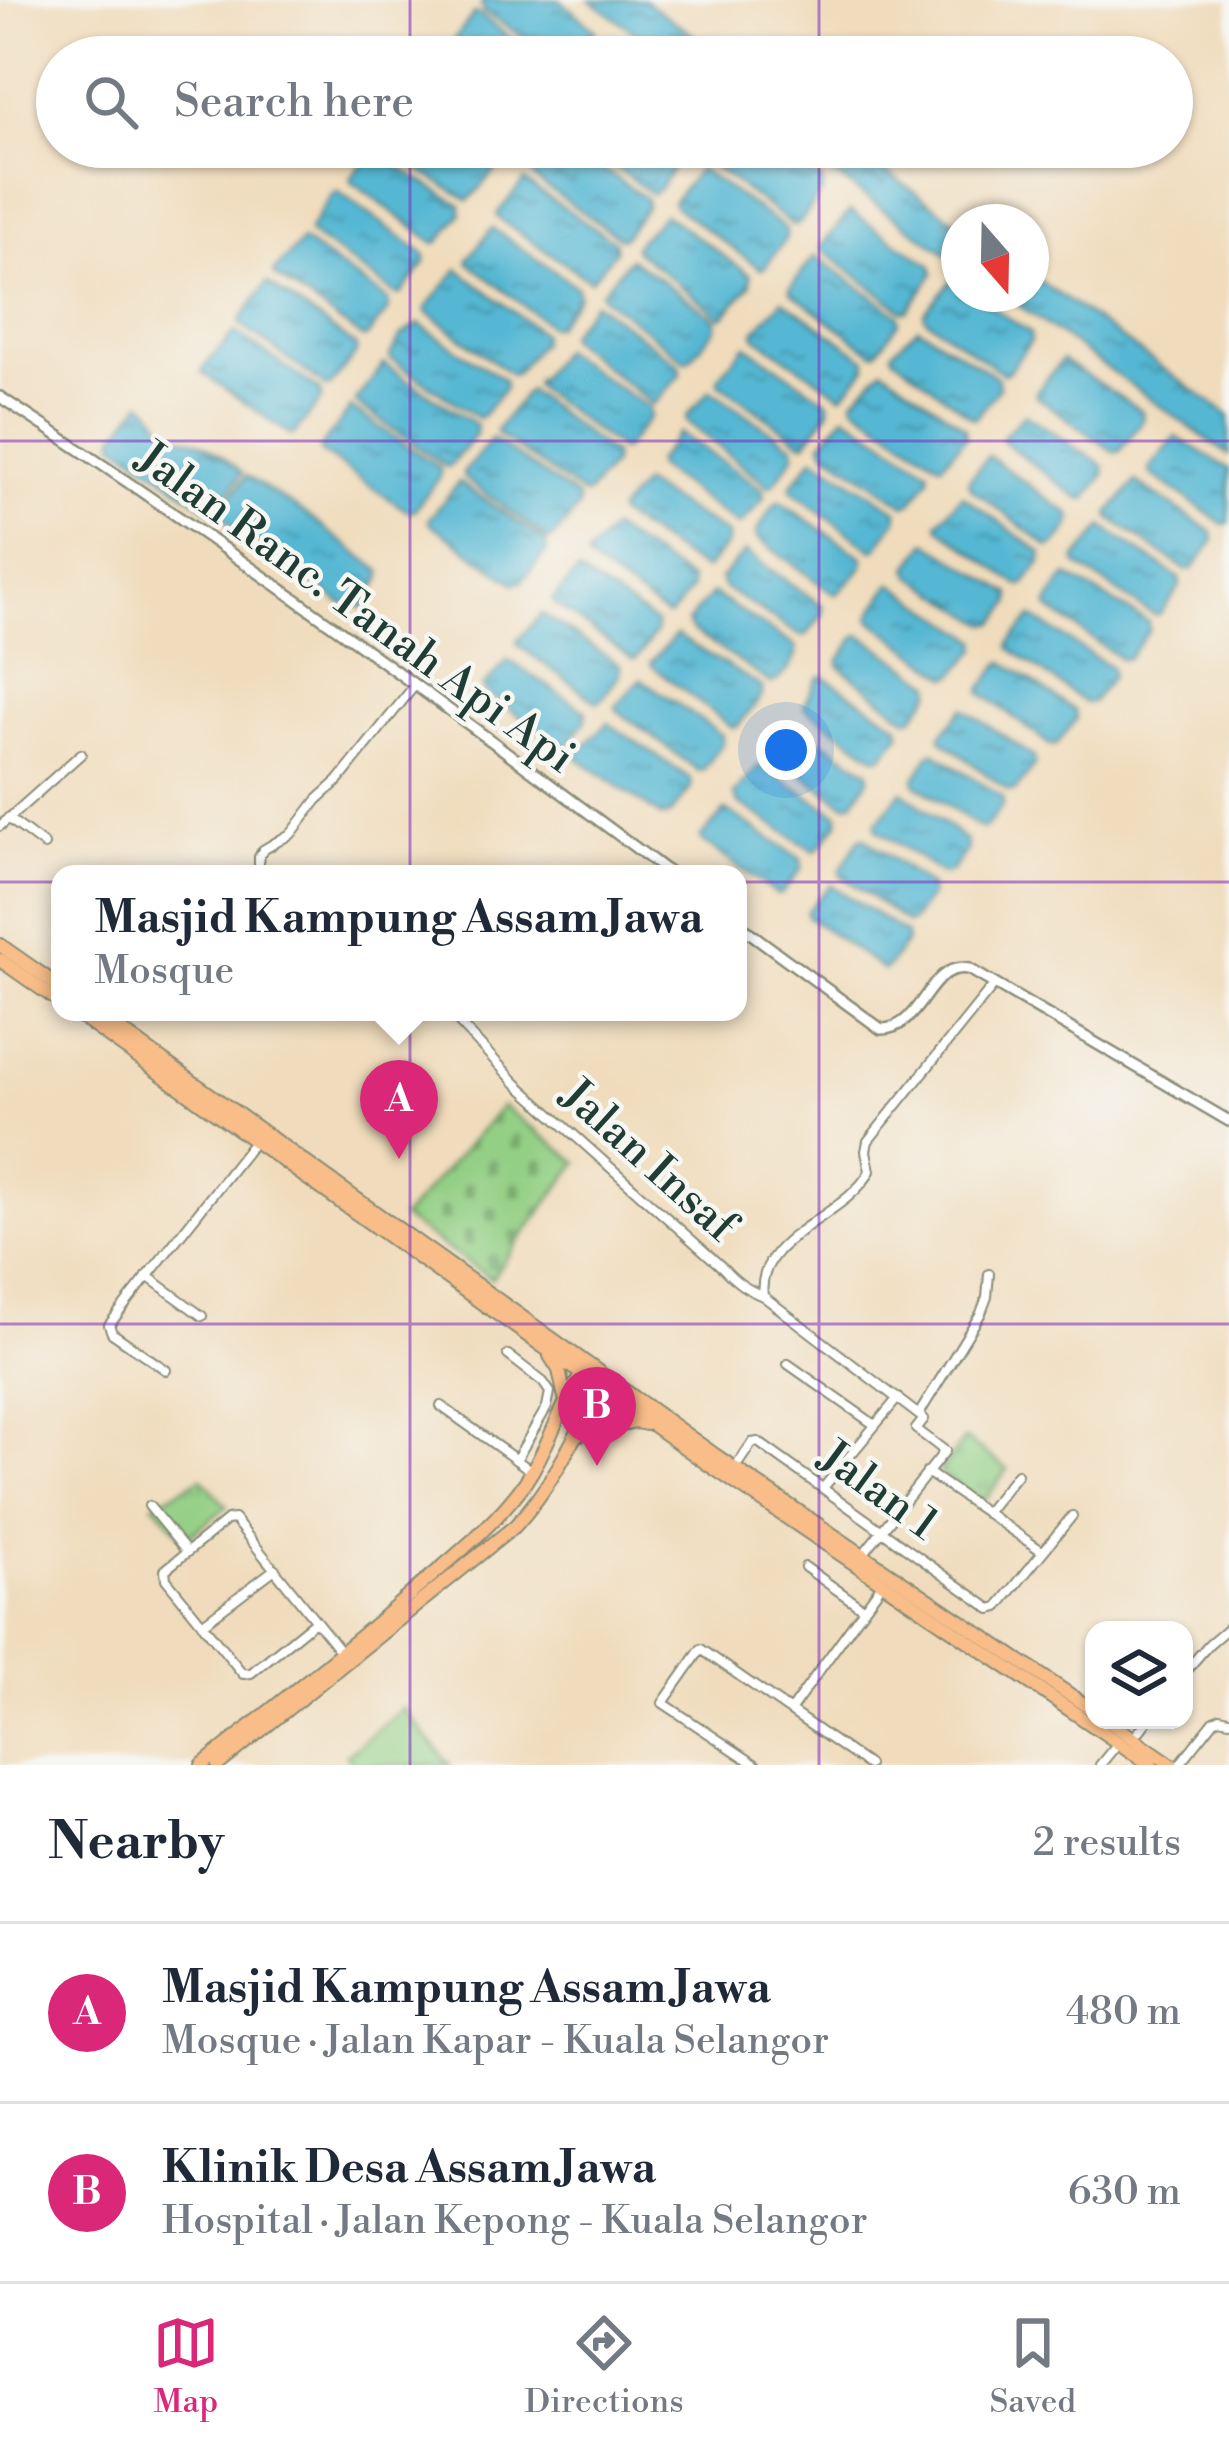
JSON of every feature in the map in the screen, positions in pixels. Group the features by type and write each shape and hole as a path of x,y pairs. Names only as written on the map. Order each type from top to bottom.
{"highway":[{"path":"0,945 51,981"},
{"path":"0,959 51,996"},
{"path":"87,1021 538,1342 585,1366"},
{"path":"107,1021 585,1366 653,1426 1151,1765"},
{"path":"538,1342 560,1370 565,1399"},
{"path":"202,1765 342,1653 494,1521 533,1472 585,1366"},
{"path":"218,1765 515,1526 539,1499 604,1384"},
{"path":"604,1384 1085,1705"},
{"path":"578,1435 636,1422 653,1426"},
{"path":"1120,1729 1176,1765"}],"street":[{"name":"Jalan Ranc. Tanah Api Api","path":"0,397 415,685 658,865"},
{"path":"259,865 263,850 292,833 415,685"},
{"path":"44,845 4,822 81,754"},
{"path":"747,931 881,1029 902,1025 945,972 969,969 1229,1121"},
{"path":"764,1296 762,1282 773,1257 859,1188 870,1171 868,1141 994,985"},
{"name":"Jalan Insaf","path":"458,1021 517,1084 743,1288 764,1296 919,1414 924,1419 916,1429 945,1451 927,1472"},
{"path":"166,1370 112,1333 111,1322 255,1141"},
{"path":"919,1414 981,1313 989,1274"},
{"path":"147,1276 202,1316"},
{"path":"508,1355 550,1392 548,1407 516,1460"},
{"path":"788,1364 875,1425"},
{"path":"823,1488 898,1398"},
{"path":"442,1406 533,1472"},
{"name":"Jalan 1","path":"735,1468 752,1443 758,1442 989,1609 1042,1551"},
{"path":"863,1553 927,1472 1042,1551 1072,1516"},
{"path":"986,1513 1017,1474"},
{"path":"149,1506 186,1551"},
{"path":"316,1621 250,1673 241,1672 166,1579 165,1570 227,1520 237,1521 342,1653"},
{"path":"805,1567 864,1609"},
{"path":"202,1624 274,1569"},
{"path":"790,1712 882,1584"},
{"path":"1193,1662 1229,1627"},
{"path":"756,1765 663,1702 700,1649 868,1765"},
{"path":"1176,1765 1214,1721 1229,1720"},
{"path":"1134,1738 1141,1729"},
{"path":"1100,1765 1118,1743"}],"green space":[{"path":"502,1106 578,1162 491,1279 402,1218"},
{"path":"965,1439 1008,1469 988,1496 977,1500 939,1472"},
{"path":"202,1478 227,1507 185,1539 154,1504"},
{"path":"403,1708 450,1765 354,1765 346,1755"}],"water":[{"path":"484,0 560,0 596,30 592,36 522,36 485,13"},
{"path":"590,0 644,0 695,36 641,36"},
{"path":"475,13 508,36 457,36"},
{"path":"359,168 401,168 461,205 461,214 435,243 351,178"},
{"path":"416,168 496,168 469,200"},
{"path":"602,168 646,199 646,207 620,238 535,179 531,171"},
{"path":"616,168 673,168 652,194"},
{"path":"715,168 803,168 822,181 823,189 794,226"},
{"path":"826,168 881,168 941,210 941,250"},
{"path":"699,169 786,229 786,238 765,267 761,269 674,206 673,201"},
{"path":"524,181 615,242 615,251 593,278 589,280 498,218"},
{"path":"337,191 425,254 425,263 401,294 310,234"},
{"path":"850,211 932,266 933,274 908,310 822,250"},
{"path":"664,214 751,275 751,284 725,315 721,317 635,250"},
{"path":"492,228 577,287 578,296 555,326 469,263"},
{"path":"302,241 388,300 389,309 367,337 275,276"},
{"path":"815,256 898,314 899,322 877,352 791,292"},
{"path":"630,258 716,319 716,328 690,359 686,361 602,296"},
{"path":"458,269 541,333 541,342 516,373 512,375 427,312"},
{"path":"267,283 356,346 356,354 331,385 327,387 241,325"},
{"path":"1049,288 1229,415 1229,455 1028,312 1049,312"},
{"path":"941,293 941,312 999,312 1030,333 1031,341 1004,374 924,313"},
{"path":"783,300 866,359 866,367 844,394 755,336"},
{"path":"594,302 680,365 681,374 656,402 652,404 569,339 568,334"},
{"path":"419,324 504,380 504,389 482,416 478,418 391,359 401,336"},
{"path":"918,327 998,378 999,387 977,416 973,418 893,356"},
{"path":"235,332 321,391 321,400 295,433 291,435 203,373"},
{"path":"746,345 829,402 829,411 807,441 803,443 719,383 718,378"},
{"path":"561,350 649,408 650,417 625,448 621,450 536,387"},
{"path":"1062,360 1142,411 1143,420 1120,451 1114,452 1036,396"},
{"path":"384,364 476,425 476,434 451,465 447,467 357,404"},
{"path":"883,368 965,427 966,436 944,462 940,464 854,405 853,400"},
{"path":"528,390 613,455 613,464 588,493 584,495 497,434"},
{"path":"710,390 794,446 795,454 773,485 687,422 686,417"},
{"path":"142,402 171,432 207,446 242,473 215,511 116,443 116,435"},
{"path":"351,408 440,468 440,477 414,510 407,511 321,452"},
{"path":"845,414 929,470 929,479 910,503 906,505 826,451 822,443"},
{"path":"1024,414 1104,466 1104,475 1086,499 1078,498 1004,442 1003,437"},
{"path":"679,433 763,489 764,498 742,523 738,525 657,467"},
{"path":"1176,437 1229,469 1229,523 1223,524 1150,473"},
{"path":"492,439 578,498 579,507 553,538 549,540 464,478 463,473"},
{"path":"988,456 1071,515 1068,529 1057,542 1049,547 972,489 968,481"},
{"path":"814,457 897,510 897,519 877,548 873,550 792,491"},
{"path":"246,476 381,571 364,607 341,603 219,516"},
{"path":"459,482 546,542 547,551 521,582 514,583 430,523"},
{"path":"1136,482 1212,532 1214,540 1193,569 1186,570 1110,518 1109,513"},
{"path":"643,484 727,534 728,543 706,569 619,515"},
{"path":"962,495 1042,553 1042,562 1023,586 939,527"},
{"path":"779,501 863,557 863,566 839,593 834,594 757,538"},
{"path":"1103,527 1179,578 1180,586 1160,614 1153,615 1076,564"},
{"path":"612,529 690,580 691,589 671,615 588,560"},
{"path":"927,542 1011,594 1011,603 996,623 987,624 912,576 908,568"},
{"path":"745,552 823,606 823,614 806,636 724,588 720,579"},
{"path":"578,572 656,623 656,632 637,658 554,603"},
{"path":"1068,576 1148,622 1149,630 1128,658 1121,659 1048,608"},
{"path":"893,584 978,640 978,649 953,676 948,677 871,620"},
{"path":"712,593 796,647 792,663 780,678 771,683 691,630 687,622"},
{"path":"542,614 620,665 620,674 601,700 597,702 518,645"},
{"path":"1032,617 1111,668 1112,676 1092,702 1085,703 1010,648"},
{"path":"676,635 762,687 762,696 737,727 652,666"},
{"path":"861,635 932,683 932,691 913,718 906,718 839,666"},
{"path":"508,660 586,711 586,720 567,746 484,691"},
{"path":"1004,662 1075,711 1076,719 1056,745 982,693"},
{"path":"823,676 899,725 900,734 883,756 876,757 804,707"},
{"path":"641,679 722,735 722,744 703,770 617,710"},
{"path":"963,708 1034,757 1035,765 1015,791 1008,791 941,739"},
{"path":"608,723 691,779 691,788 670,815 662,817 578,758 577,753"},
{"path":"794,723 869,771 869,779 853,802 844,804 775,755 771,747"},
{"path":"934,752 1002,797 1003,805 986,827 980,828 915,783"},
{"path":"759,766 838,814 838,823 818,849 738,803 734,794"},
{"path":"902,791 966,841 967,850 951,872 942,874 877,829"},
{"path":"726,810 801,859 802,868 778,895 747,873 747,865 736,865 701,837"},
{"path":"864,837 930,887 930,896 911,922 841,875"},
{"path":"831,885 906,934 906,942 887,968 883,970 807,916"}],"place":[{"name":"Masjid Kampung Assam Jawa","path":"399,1159"},
{"name":"Klinik Desa Assam Jawa","path":"597,1466"}]}
